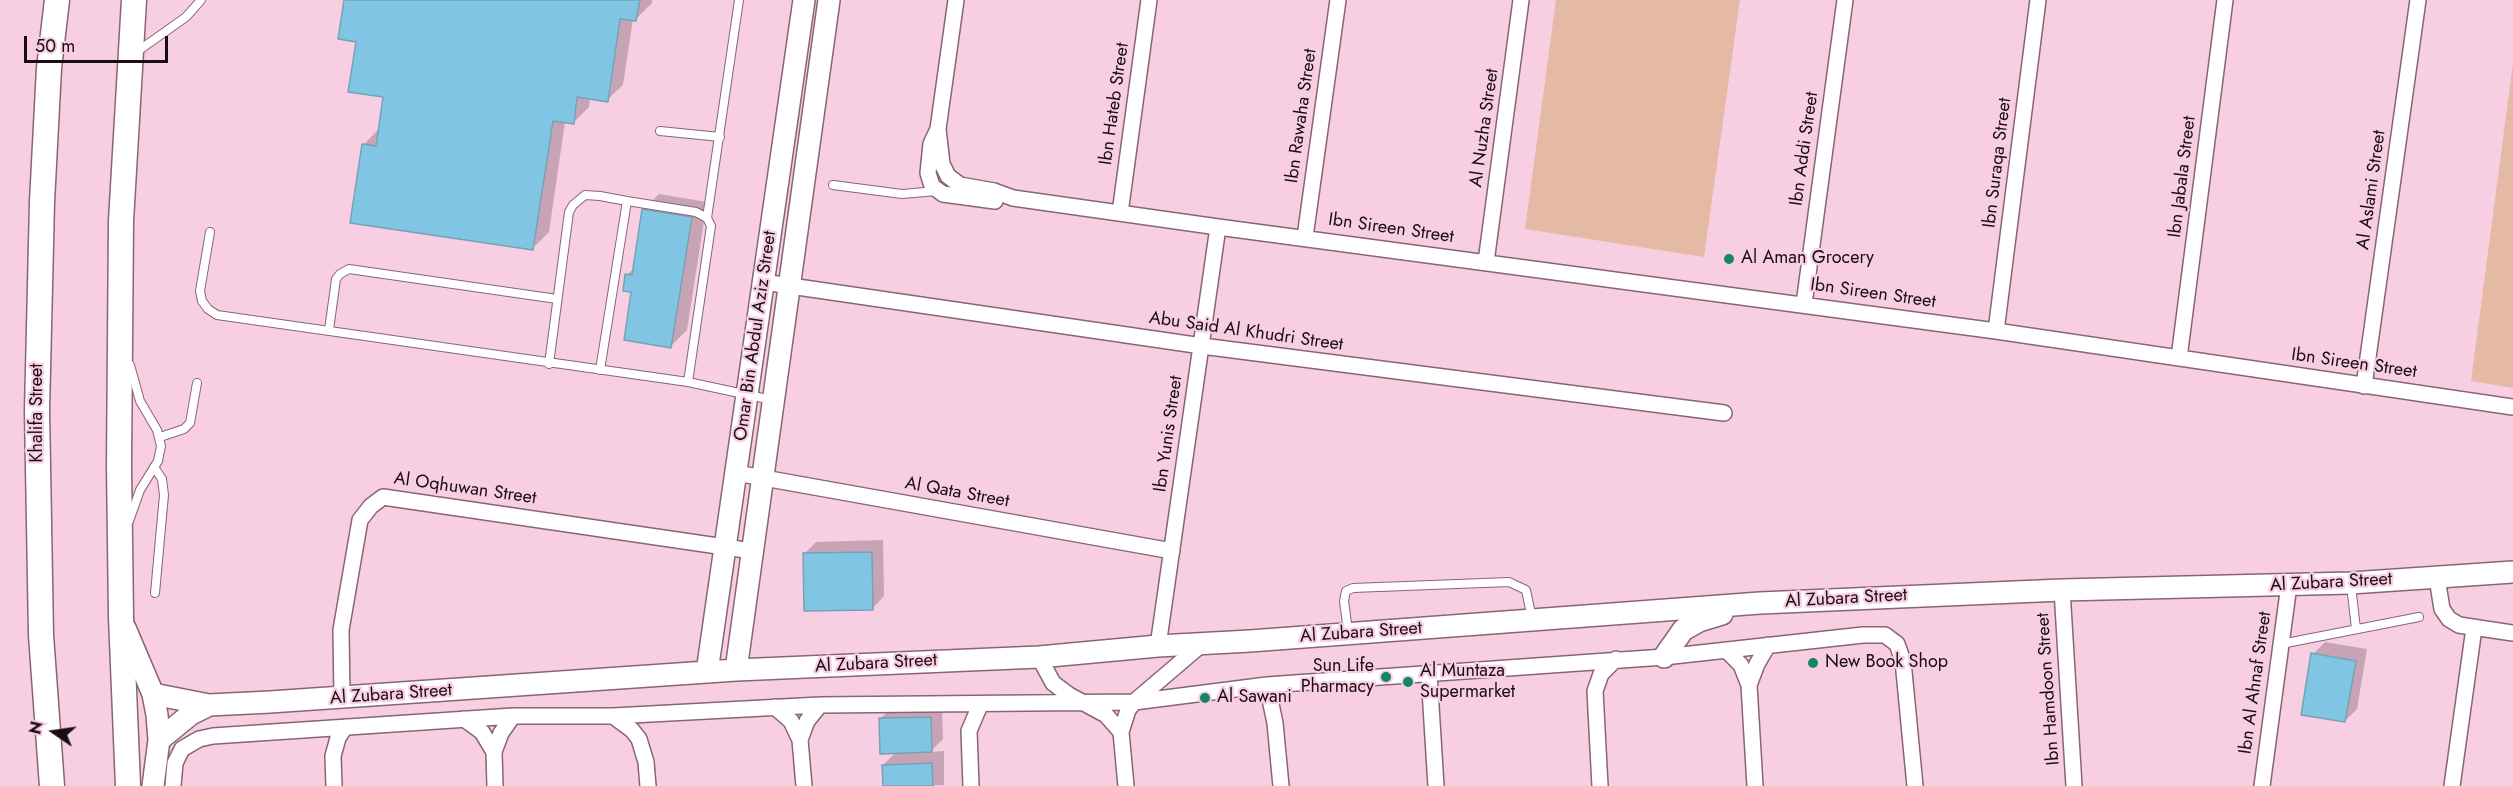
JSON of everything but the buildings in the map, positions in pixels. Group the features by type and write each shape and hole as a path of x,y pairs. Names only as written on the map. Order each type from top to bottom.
{"main road":[{"name":"Khalifa Street","path":"52,786 41,635 37,411 42,202 52,40 57,0"},
{"path":"128,786 120,567 120,292 121,221 134,0"}],"street":[{"name":"Khalifa Street","path":"50,0 52,40"},
{"name":"Omar Bin Abdul Aziz Street","path":"707,672 804,0"},
{"name":"Omar Bin Abdul Aziz Street","path":"735,670 829,0"},
{"name":"Ibn Sireen Street","path":"956,0 938,129 942,164 948,176 960,185 994,191 1013,198 1996,330 2513,407"},
{"name":"Ibn Hateb Street","path":"1120,213 1149,0"},
{"name":"Ibn Rawaha Street","path":"1305,237 1338,0"},
{"name":"Al Nuzha Street","path":"1486,262 1521,0"},
{"name":"Ibn Addi Street","path":"1804,304 1845,0"},
{"name":"Ibn Suraqa Street","path":"1996,330 2038,0"},
{"name":"Ibn Jabala Street","path":"2180,358 2225,0"},
{"name":"Al Aslami Street","path":"2364,386 2418,0"},
{"name":"Ibn Sireen Street","path":"938,129 931,144 927,167 929,180 937,191 950,196 982,200 1013,198"},
{"name":"Ibn Yunis Street","path":"1158,646 1218,227"},
{"name":"Abu Said Al Khudri Street","path":"764,282 1202,346 1724,413"},
{"name":"Al Qata Street","path":"736,473 1172,551"},
{"name":"Al Oqhuwan Street","path":"342,698 341,630 360,520 371,506 383,497 752,551"},
{"name":"Al Zubara Street","path":"153,694 209,705 342,698 735,670 1039,657 1158,646 1760,603 2062,590 2351,583 2513,572"},
{"path":"2437,578 2442,609 2449,619 2459,625 2513,633"},
{"name":"Ibn Al Ahnaf Street","path":"2262,786 2289,585"},
{"name":"Ibn Hamdoon Street","path":"2062,590 2074,786"},
{"path":"1665,657 1683,630 1699,621 1760,603"},
{"path":"121,617 153,694 159,740 153,786"},
{"path":"2452,786 2474,628"},
{"name":"Al Zubara Street","path":"173,786 175,763 182,749 199,739 213,736 513,716 613,716 820,705 1134,702 1267,685 1665,657 1885,634 1897,644 1904,661 1916,786"},
{"path":"1126,786 1121,732 1134,702 1202,644"},
{"path":"1749,685 1756,664 1768,645"},
{"path":"1726,650 1741,665 1749,685 1755,786"},
{"path":"1039,657 1042,667 1053,683 1069,695 1106,715 1121,732"},
{"path":"1600,786 1595,691 1601,675 1616,659"},
{"path":"1428,674 1436,786"},
{"path":"1267,685 1275,723 1281,786"},
{"name":"Al Zubara Street","path":"159,740 174,726 209,705"},
{"path":"800,740 807,721 820,705"},
{"path":"971,786 969,731 980,705"},
{"path":"775,707 791,721 800,740 804,786"},
{"path":"495,786 494,752 501,733 513,716"},
{"path":"613,716 632,729 639,739 646,762 648,786"},
{"path":"464,719 482,732 494,752"},
{"path":"334,786 333,756 338,738 345,727"}],"lane":[{"path":"131,55 186,17 201,0"},
{"path":"707,218 739,0"},
{"path":"660,131 720,137"},
{"path":"833,185 902,194 937,191"},
{"path":"549,364 569,212 573,205 585,195 696,212 707,218 711,226 711,238 688,382"},
{"path":"600,370 627,201"},
{"path":"210,232 200,291 202,301 217,315 688,382 773,400"},
{"path":"329,330 336,279 349,269 557,298"},
{"path":"120,292 124,336 133,380 140,401 160,437 161,453 140,490 133,508 120,567"},
{"path":"160,437 184,429 190,423 197,383"},
{"path":"154,467 162,479 164,495 155,593"},
{"path":"1348,634 1344,601 1346,591 1353,588 1509,582 1526,590 1533,620"},
{"path":"2351,583 2356,630"},
{"path":"2281,644 2419,617"}],"shaded area":[{"path":"1556,0 1740,0 1704,257 1525,229"},
{"path":"2513,63 2513,388 2471,381"}],"place":[{"name":"Al Aman Grocery","path":"1729,259"},
{"name":"New Book Shop","path":"1813,663"},
{"name":"Sun Life Pharmacy","path":"1386,677"},
{"name":"Al Muntaza Supermarket","path":"1408,682"},
{"name":"Al Sawani","path":"1205,698"}]}
